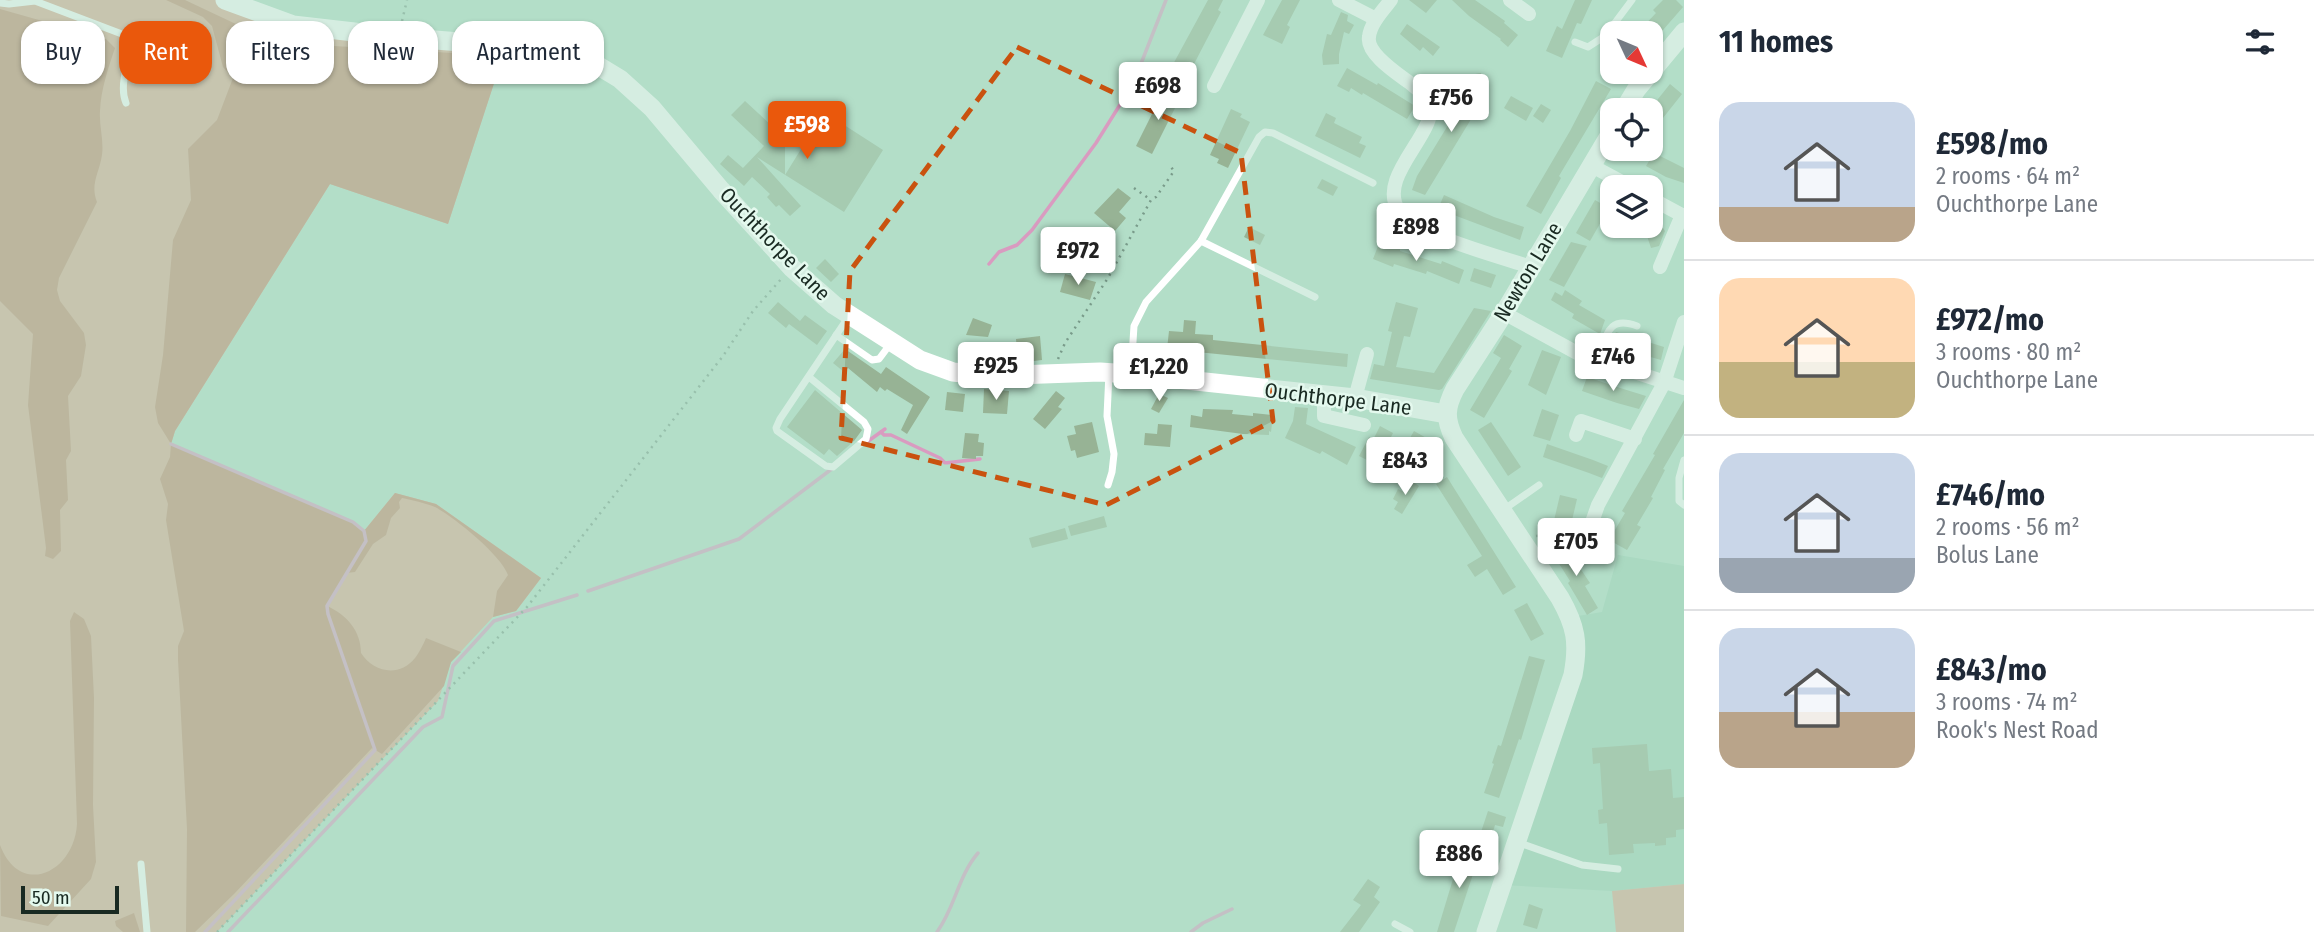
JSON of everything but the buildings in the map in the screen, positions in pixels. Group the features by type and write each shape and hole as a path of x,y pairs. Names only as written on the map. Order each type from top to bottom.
{"street":[{"name":"Ouchthorpe Lane","path":"225,0 293,25 348,31"},
{"path":"1214,86 1258,0"},
{"path":"1339,0 1376,19"},
{"path":"1391,0 1376,19 1368,37 1371,49 1422,93 1431,111 1396,180 1394,194 1398,209 1422,229 1531,267"},
{"path":"1510,0 1529,14"},
{"path":"1631,98 1684,32"},
{"name":"Ouchthorpe Lane","path":"438,40 559,52 592,62 607,70 652,107 721,190 792,268 834,305 920,360 953,372 988,376 1130,374 1355,398 1446,414"},
{"name":"Newton Lane","path":"1446,414 1455,390 1600,152"},
{"path":"1592,166 1609,175"},
{"path":"1660,267 1683,215 1663,205"},
{"path":"1504,313 1579,354 1684,388"},
{"path":"1579,544 1664,383 1684,322"},
{"path":"1355,398 1367,354"},
{"path":"1324,395 1324,416 1364,425"},
{"path":"1446,414 1454,438 1572,617 1575,629 1576,658 1573,675 1486,932"},
{"path":"1576,435 1581,421 1635,439"}],"lane":[{"path":"1575,42 1588,47 1605,36 1632,0"},
{"path":"0,3 9,5 35,1 135,39 122,86 126,103"},
{"path":"1130,374 1134,326 1146,302 1201,241 1259,137 1265,132 1273,133 1373,183"},
{"path":"1201,241 1315,297"},
{"path":"809,377 864,422 868,429 868,436 863,442 833,467 826,466 776,428 849,315"},
{"path":"1597,360 1612,326 1619,322 1637,326"},
{"path":"836,335 872,360 879,359 892,342"},
{"path":"1108,485 1114,454 1107,416 1109,373"},
{"path":"1684,460 1679,478 1678,501 1684,505"},
{"path":"1502,510 1539,485"},
{"path":"1516,842 1582,865 1618,869"},
{"path":"141,864 147,932"},
{"path":"1395,924 1410,932"}],"path":[{"path":"402,21 407,0"},
{"path":"1059,374 1058,358 1065,343 1108,278 1151,200 1156,198 1174,171 1171,167"},
{"path":"1134,188 1151,200"},
{"path":"217,932 527,607 723,356 753,311 792,268"},
{"path":"1523,542 1534,536 1545,535 1579,544"}],"highlighted area":[{"path":"1017,47 1241,153 1273,421 1106,505 841,438 850,271"}],"shaded area":[{"path":"0,0 225,0 282,21 226,21 226,84 334,84 334,29 348,30 348,84 438,84 438,39 452,41 452,84 494,84 448,224 330,184 175,431 171,444 353,522 364,531 395,493 436,504 541,578 516,611 493,617 451,662 438,701 217,932 0,932"},
{"path":"166,0 185,0 229,21 226,21 226,70 212,21"},
{"path":"0,9 42,21 21,21 21,84 104,84 100,117 101,162 95,184 97,202 59,278 57,290 60,301 84,333 86,345 81,376 68,396 71,451 66,460 68,500 60,510 61,551 53,559 45,556 28,405 33,334 0,301"},
{"path":"105,39 115,48 105,79"},
{"path":"334,46 348,47 348,84 438,84 438,52 452,53 452,84 494,84 448,224 330,184 175,431 171,444 158,423 155,407 163,355 173,240 191,200 188,149 217,120 231,84 334,84"},
{"path":"171,444 353,522 364,531 395,493 436,504 541,578 516,611 493,617 497,591 508,575 504,567 476,537 443,512 402,498 399,502 400,508 391,518 386,535 373,544 355,572 346,573 327,606 341,614 352,625 361,653 372,665 379,668 394,670 409,664 426,638 461,652 451,662 444,686 382,754 372,748 195,932 186,932 187,829 178,660 178,646 184,631 166,520 168,504 160,479 170,457"},
{"path":"1618,555 1684,566 1684,884 1612,891 1502,885 1573,675 1572,617 1602,612"},
{"path":"74,612 84,619 91,636 96,862 91,879 48,926 1,916 0,845 9,861 20,871 32,875 45,873 57,866 74,841 77,824 70,621"},
{"path":"1684,884 1684,932 1616,932 1612,891"},
{"path":"134,913 140,932 123,932 116,926 115,921"}],"waterway":[{"path":"989,264 999,252 1017,245 1032,230 1096,143 1133,84 1166,0"},
{"path":"867,442 885,429"},
{"path":"881,432 940,458 945,463 980,459"},
{"path":"171,444 353,522 364,531 366,541 327,606 375,750 205,932"},
{"path":"588,591 739,539 833,468"},
{"path":"228,932 423,727 442,717 453,666 494,621 577,595"},
{"path":"937,932 978,853"},
{"path":"1191,932 1232,909"}]}
